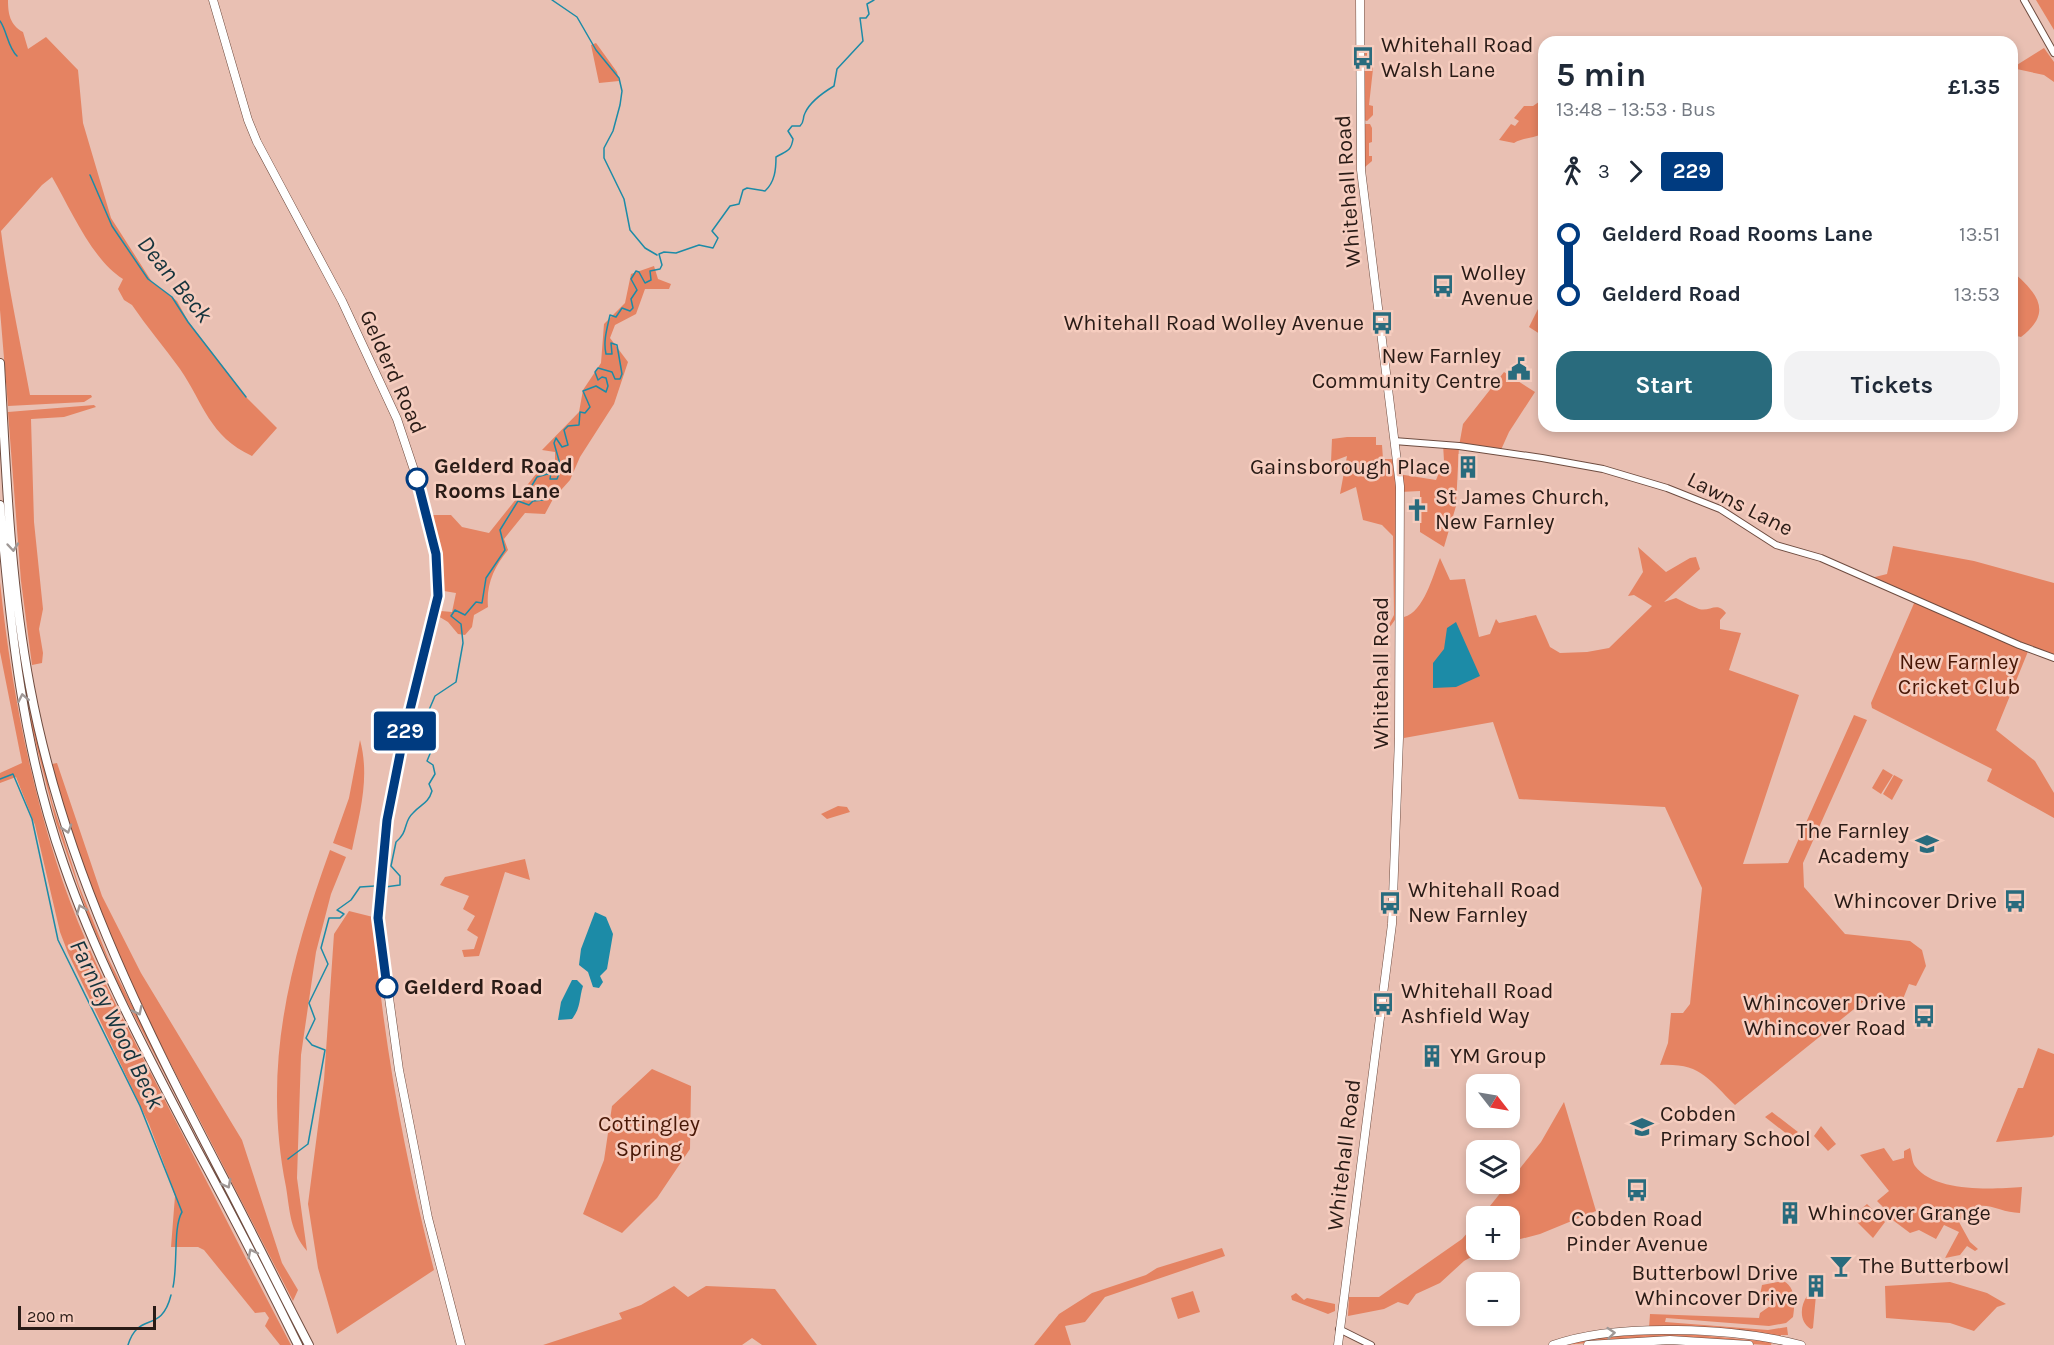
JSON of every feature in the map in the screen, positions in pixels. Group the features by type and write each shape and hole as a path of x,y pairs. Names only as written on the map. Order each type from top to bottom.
{"highway":[{"path":"0,363 18,603 30,688 51,773 92,906 132,999 283,1303 298,1345"},
{"path":"0,505 8,598 34,756 64,866 100,958 131,1024 283,1303"},
{"path":"288,1314 309,1345"}],"main road":[{"name":"Gelderd Road","path":"213,0 248,120 257,142 342,302 397,419 417,479 436,554 438,596 396,773 381,869 378,918 399,1070 421,1184 461,1345"},
{"name":"Whitehall Road","path":"1338,1345 1392,924 1399,738 1400,486 1361,170 1360,0"},
{"path":"1553,1345 1593,1335 1646,1331 1722,1333 1801,1345"},
{"path":"1588,1345 1670,1340 1749,1345"}],"street":[{"path":"2024,0 2054,53"},
{"name":"Lawns Lane","path":"1394,441 1459,446 1542,458 1603,469 1667,488 1720,509 1776,545 1829,561 2019,645 2054,658"},
{"path":"1339,1329 1371,1345"}],"green space":[{"path":"0,0 8,0 11,19 15,26 23,32 28,49 46,37 78,70 83,123 111,218 152,282 177,301 188,321 247,398 277,428 252,456 226,439 217,429 180,369 132,305 124,300 118,289 123,279 101,259 92,247 52,177 1,231 11,293 30,395 91,395 92,397 84,402 8,406 0,310"},
{"path":"2036,0 2054,0 2054,30"},
{"path":"596,43 617,72 619,81 599,83 591,45"},
{"path":"1365,47 1370,49 1373,69 1369,105 1373,106 1373,115 1367,121 1364,120"},
{"path":"2044,48 2054,62 2054,82 2044,75 2018,69 2018,64"},
{"path":"1538,102 1538,135 1514,143 1499,140 1511,124 1515,126 1519,121 1514,118 1524,106 1533,106"},
{"path":"1364,124 1370,124 1372,128 1369,156 1372,156 1372,161 1365,167"},
{"path":"654,266 658,279 671,284 669,289 645,289 636,314 615,325 610,338 628,362 614,404 580,457 570,480 553,499 545,514 525,513 504,539 508,550 492,576 488,591 488,607 474,615 472,627 465,635 458,634 448,622 438,616 441,611 452,612 456,593 444,591 441,549 431,515 451,515 462,527 489,533 536,474 555,470 555,452 542,450 579,412 583,390 601,363 604,324 625,303 631,274"},
{"path":"2018,277 2035,295 2039,311 2031,328 2021,337 2018,336"},
{"path":"1538,309 1538,333 1529,327"},
{"path":"1504,372 1535,392 1509,432 1500,452 1459,446 1463,424"},
{"path":"94,405 96,407 64,417 31,419 34,522 43,609 39,629 43,653 42,663 32,665 21,581 8,412"},
{"path":"0,422 27,688 52,802 79,886 108,958 238,1216 121,990 89,918 56,822 32,728 14,613"},
{"path":"1376,437 1376,445 1382,445 1383,459 1393,459 1396,488 1397,617 1382,638 1394,615 1393,536 1382,525 1363,520 1356,487 1340,494 1347,456 1331,462 1332,439"},
{"path":"1443,444 1459,446 1456,506 1444,547 1420,532 1420,491 1400,492 1398,474 1436,480 1444,461"},
{"name":"New Farnley Cricket Club","path":"1893,546 1974,561 2054,583 2054,658 2029,649 1996,730 2035,761 2054,793 2054,818 1987,781 1992,769 1872,708 1871,703 1915,601 1867,579 1887,574"},
{"path":"1638,547 1666,572 1696,557 1700,569 1664,602 1676,598 1699,609 1716,607 1723,610 1726,613 1720,620 1720,629 1741,633 1729,670 1799,695 1743,864 1788,863 1854,715 1867,720 1803,863 1804,887 1845,934 1910,941 1922,950 1926,966 1916,986 1909,984 1903,999 1869,997 1735,1105 1703,1074 1685,1067 1660,1065 1668,1043 1671,1013 1683,1013 1690,1004 1702,888 1665,807 1519,799 1493,722 1404,738 1404,617 1411,614 1422,601 1440,558 1450,580 1465,579 1479,637 1490,634 1496,619 1499,623 1536,615 1550,647 1560,653 1587,652 1609,648 1652,606 1634,595 1628,596 1643,572"},
{"path":"0,582 14,688 28,758 56,861 77,920 116,1004 291,1345 280,1345 265,1326 269,1318 265,1312 255,1313 204,1250 198,1247 171,1247 175,1196 164,1164 149,1124 68,953 60,932 35,825 16,777 0,783 0,773 22,763 0,652"},
{"path":"360,740 364,781 352,850 333,843 349,798"},
{"path":"57,763 102,896 141,973 242,1140 282,1263 298,1290 293,1301 134,993 101,919 67,821 52,764"},
{"path":"1883,769 1893,775 1881,794 1872,788"},
{"path":"1894,775 1903,780 1892,800 1883,794"},
{"path":"838,806 847,807 850,812 827,819 821,814"},
{"path":"330,850 346,857 331,894 316,952 301,1055 297,1178 307,1251 297,1236 292,1221 279,1142 277,1099 279,1057 284,1016 302,934"},
{"path":"525,859 530,880 505,872 479,956 464,957 462,950 474,949 478,937 467,930 475,916 463,909 469,896 440,885 445,877"},
{"path":"349,911 373,917 388,1051 413,1183 434,1270 337,1334 318,1268 308,1204 324,1080 334,934"},
{"path":"2038,1048 2054,1054 2054,1135 1996,1142 2018,1088 2023,1088"},
{"name":"Cottingley Spring","path":"652,1069 691,1086 690,1149 657,1198 622,1233 583,1214 604,1160 612,1106"},
{"path":"1564,1102 1596,1211 1540,1234 1520,1239 1520,1206 1490,1206 1500,1194 1520,1194 1520,1168 1541,1142"},
{"path":"1772,1112 1798,1132 1792,1138 1765,1117"},
{"path":"1821,1126 1836,1144 1828,1151 1814,1136"},
{"path":"1884,1148 1893,1161 1904,1158 1904,1151 1910,1148 1915,1166 1924,1175 1950,1185 1981,1188 2022,1187 2020,1213 1987,1206 1973,1208 1959,1222 1970,1242 1978,1249 1975,1251 1967,1246 1960,1255 1945,1258 1959,1232 1944,1225 1936,1239 1919,1230 1910,1233 1882,1212 1884,1208 1877,1201 1889,1191 1860,1155"},
{"path":"1867,1204 1885,1222 1873,1238 1852,1217"},
{"path":"1466,1234 1466,1260 1440,1283 1416,1294 1408,1305 1398,1302 1384,1309 1348,1316 1349,1297 1379,1297"},
{"path":"1222,1248 1225,1256 1105,1297 1085,1322 1065,1326 1071,1345 1034,1345 1059,1314 1092,1293 1146,1275 1157,1268"},
{"path":"1783,1281 1790,1287 1794,1302 1793,1317 1786,1323 1769,1326 1666,1318 1665,1322 1768,1330 1787,1327 1788,1335 1781,1335 1780,1338 1649,1328 1650,1314 1759,1318 1760,1313 1773,1304 1760,1295 1762,1285"},
{"path":"1950,1282 1987,1293 2006,1304 1997,1307 1974,1331 1950,1323 1886,1318 1885,1286"},
{"path":"674,1286 688,1297 706,1286 775,1289 817,1345 762,1345 752,1338 742,1345 543,1345 622,1319 619,1313 641,1305"},
{"path":"1193,1291 1200,1312 1178,1319 1171,1298"},
{"path":"1296,1293 1304,1300 1307,1298 1335,1304 1335,1311 1328,1314 1292,1300 1291,1296"},
{"path":"1816,1295 1813,1328 1811,1329 1804,1322 1802,1309 1807,1296"},
{"path":"1659,1334 1772,1342 1771,1345 1766,1345 1665,1337 1563,1345 1600,1337"}],"water":[{"path":"1456,622 1480,676 1456,687 1433,688 1433,663 1444,649 1447,628"},
{"path":"595,912 606,917 613,934 607,969 600,976 603,982 599,988 593,987 588,972 579,965 581,949"},
{"path":"572,980 577,980 583,986 578,1007 572,1019 558,1020 561,1002"}],"waterway":[{"path":"552,0 577,17 596,50 619,78 622,91 620,105 613,131 604,148 604,158 624,199 630,230 645,248 657,255"},
{"name":"Farnley Wood Beck","path":"385,887 400,885 400,876 391,866 396,842 403,834 410,816 426,801 432,791 429,784 435,774 433,765 427,761 432,749 427,741 437,717 429,710 435,696 456,682 463,643 461,624 451,616 455,610 465,615 476,602 482,603 486,578 505,550 500,530 518,501 529,505 533,501 543,500 548,495 542,492 525,497 537,477 551,473 550,479 557,479 560,471 571,468 570,463 560,464 554,443 556,438 562,447 568,445 564,430 568,426 579,425 580,412 585,413 590,407 583,391 596,386 606,392 608,386 606,378 602,377 598,380 595,372 598,368 612,372 615,379 620,379 622,374 617,345 611,343 612,354 606,354 605,349 610,315 616,317 622,308 630,311 633,308 631,299 637,290 631,279 636,271 645,283 651,280 650,271 660,269 662,265 659,254 676,253 699,245 713,248 718,238 712,231 730,206 739,204 743,190 747,188 765,191 771,184 776,157 788,151 792,143 793,139 788,131 792,126 800,126 810,105 834,86 837,69 863,41 860,18 866,18 869,14 867,4 874,0"},
{"name":"Dean Beck","path":"0,21 17,56"},
{"name":"Dean Beck","path":"90,175 112,226 148,279 172,297 188,322 246,397"},
{"name":"Farnley Wood Beck","path":"0,779 13,774 32,819 58,940 140,1106 182,1212 178,1227 173,1287"},
{"name":"Farnley Wood Beck","path":"288,1159 308,1144 325,1050 312,1045 306,1038 315,1019 309,1003 328,964 321,948 329,918 340,918 344,914 337,910 351,900 360,887 375,886"},
{"name":"Farnley Wood Beck","path":"128,1345 138,1328 162,1315 171,1295"}],"bus line":[{"name":"229","path":"387,987 378,918 387,820 404,734 438,596 436,554 417,479"}],"place":[{"name":"Whitehall Road Walsh Lane","path":"1363,58"},
{"name":"Wolley Avenue","path":"1443,286"},
{"name":"Whitehall Road Wolley Avenue","path":"1382,323"},
{"name":"New Farnley Community Centre","path":"1519,369"},
{"name":"Gainsborough Place","path":"1468,467"},
{"name":"Gelderd Road Rooms Lane","path":"417,479"},
{"name":"St James Church, New Farnley","path":"1417,510"},
{"name":"The Farnley Academy","path":"1927,844"},
{"name":"Whincover Drive","path":"2015,901"},
{"name":"Whitehall Road New Farnley","path":"1390,903"},
{"name":"Gelderd Road","path":"387,987"},
{"name":"Whitehall Road Ashfield Way","path":"1383,1004"},
{"name":"Whincover Drive Whincover Road","path":"1924,1016"},
{"name":"YM Group","path":"1432,1056"},
{"name":"Cobden Primary School","path":"1642,1127"},
{"name":"Cobden Road Pinder Avenue","path":"1637,1190"},
{"name":"Whincover Grange","path":"1790,1213"},
{"name":"The Butterbowl","path":"1841,1266"},
{"name":"Butterbowl Drive Whincover Drive","path":"1816,1286"}]}
